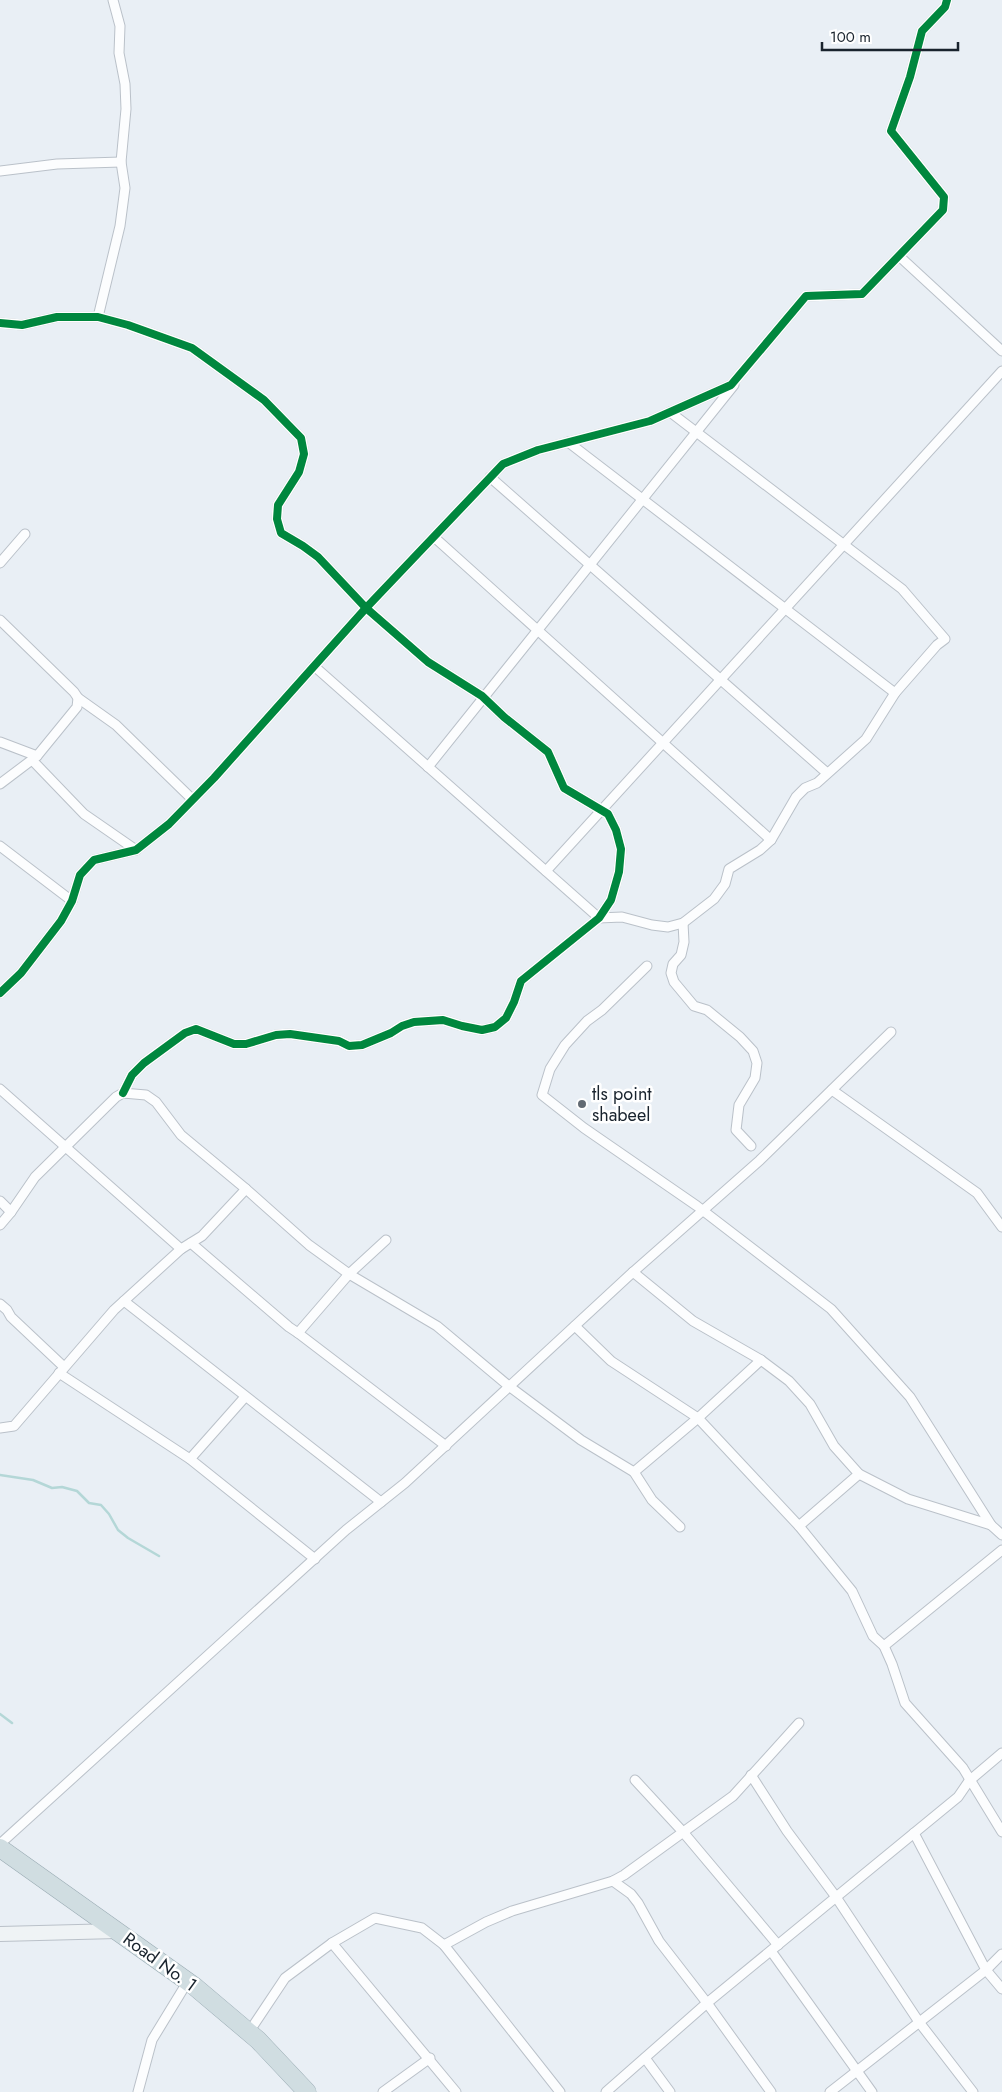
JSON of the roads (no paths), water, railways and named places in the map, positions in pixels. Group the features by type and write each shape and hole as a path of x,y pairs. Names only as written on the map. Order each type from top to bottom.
{"highway":[{"name":"Road No. 1","path":"0,1847 188,1981 249,2032 291,2084 308,2092"}],"main road":[{"path":"0,1934 117,1931"}],"street":[{"path":"98,317 120,226 125,188 121,162 126,110 125,89 120,53 120,26 113,0"},
{"path":"428,767 806,296 862,294 943,210 944,197 891,131 910,77 922,32 946,7 948,0"},
{"path":"0,171 57,164 121,162"},
{"path":"898,256 1002,351"},
{"path":"0,323 22,325 57,317 98,317 128,324 192,348 264,400 301,438 304,454 299,472 278,505 277,519 281,533 318,557 366,608 428,662 484,697 504,717 548,752 564,788 608,814 616,830 621,850 619,872 611,900 599,918 521,981 506,1018 495,1026 482,1030 443,1020 414,1022 402,1026 391,1034 362,1045 349,1046 339,1041 290,1034 276,1035 246,1044 234,1044 196,1029 185,1033 144,1063 132,1075 123,1093 116,1097 35,1177 0,1225"},
{"path":"0,993 21,973 55,929 72,901 80,875 94,860 136,850 169,824 220,772 366,608 503,464 538,450 650,421 731,385 788,318"},
{"path":"546,871 1002,371"},
{"path":"314,666 599,918 622,917 652,925 668,926 683,923 714,899 724,884 729,869 760,850 772,840 796,797 805,788 817,783 866,739 895,693 937,644 945,639 902,589 670,412"},
{"path":"568,442 895,693"},
{"path":"490,477 827,773"},
{"path":"0,563 25,534"},
{"path":"434,537 772,840"},
{"path":"0,620 78,698 116,725 192,799"},
{"path":"0,784 35,758 77,707 78,698"},
{"path":"0,742 35,758 84,814 136,850"},
{"path":"0,846 72,901"},
{"path":"683,923 684,942 681,955 673,964 671,973 674,982 694,1006 707,1010 740,1037 753,1051 756,1063 754,1078 740,1105 736,1130 751,1146"},
{"path":"647,966 602,1010 587,1021 564,1045 550,1069 542,1095 584,1128 702,1211 831,1309 910,1397 991,1525 1002,1535"},
{"path":"0,1847 315,1559 446,1446 633,1272 760,1160 891,1032"},
{"path":"0,1089 181,1249"},
{"path":"832,1090 977,1193 1002,1227"},
{"path":"123,1093 146,1095 156,1102 181,1135 309,1245 349,1274 437,1326 510,1387 581,1440 634,1472 652,1500 680,1527"},
{"path":"0,1428 14,1426 124,1301 181,1249 202,1236 246,1189"},
{"path":"0,1201 11,1212"},
{"path":"298,1332 349,1274 386,1240"},
{"path":"191,1243 289,1327 446,1446"},
{"path":"633,1272 692,1320 761,1360 789,1381 810,1404 834,1446 859,1474 908,1499 991,1525"},
{"path":"124,1301 381,1502"},
{"path":"0,1304 62,1370 190,1459 315,1559"},
{"path":"575,1326 616,1365 698,1418 799,1526 852,1591 873,1636 884,1646 905,1703 963,1768 969,1781 1002,1832"},
{"path":"634,1472 698,1418 761,1360"},
{"path":"190,1459 246,1396"},
{"path":"799,1526 859,1474"},
{"path":"884,1646 1002,1550"},
{"path":"444,1945 486,1922 512,1911 613,1881 733,1796 799,1723"},
{"path":"606,2092 707,2003 958,1797 969,1781 1002,1753"},
{"path":"751,1775 787,1831 836,1897 919,2022 973,2092"},
{"path":"635,1780 683,1832 774,1948 872,2092"},
{"path":"914,1833 986,1970 1002,1989"},
{"path":"613,1881 631,1894 638,1902 659,1941 707,2003 770,2092"},
{"path":"249,2032 285,1978 332,1943 375,1918 422,1928 444,1945 560,2092"},
{"path":"332,1943 430,2058 456,2092"},
{"path":"830,2092 986,1970 1002,1954"},
{"path":"138,2092 152,2040 188,1981"},
{"path":"383,2092 430,2058"},
{"path":"645,2058 670,2092"}],"waterway":[{"path":"0,1475 33,1480 52,1488 62,1487 77,1491 89,1503 101,1505 109,1514 118,1530 128,1538 159,1556"},
{"path":"0,1714 12,1723"}],"place":[{"name":"tls point shabeel","path":"582,1104"}]}
